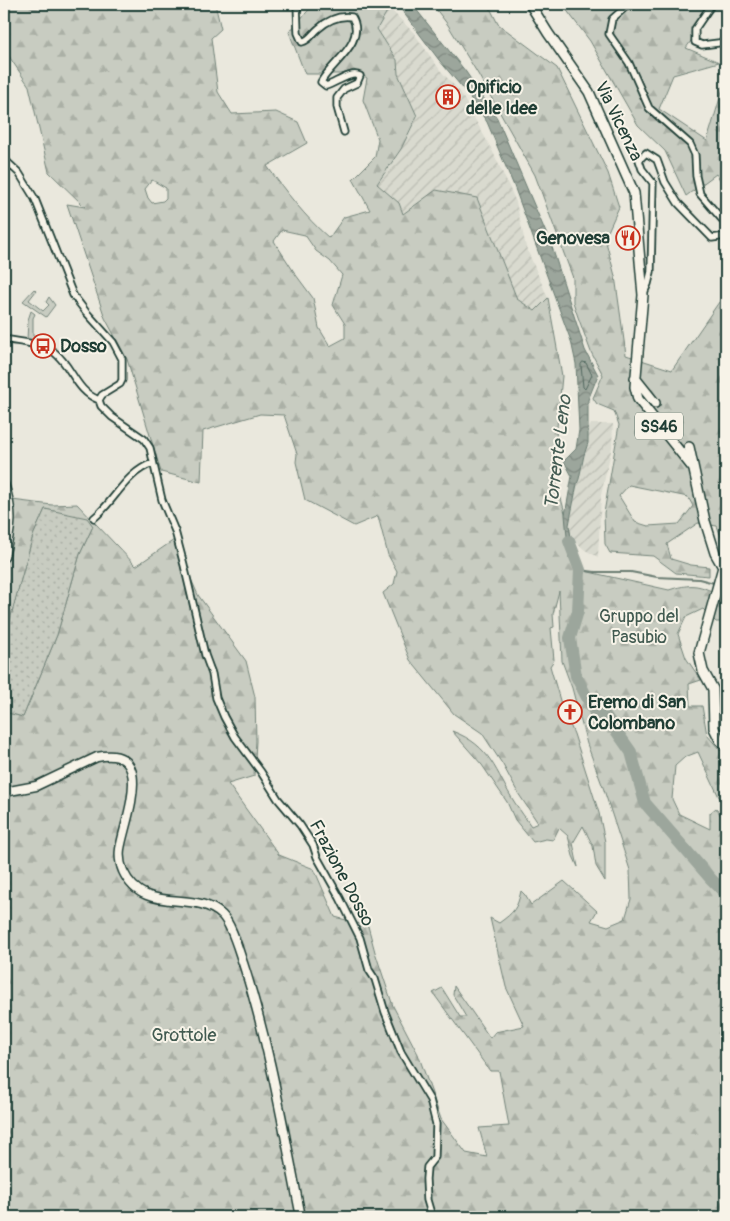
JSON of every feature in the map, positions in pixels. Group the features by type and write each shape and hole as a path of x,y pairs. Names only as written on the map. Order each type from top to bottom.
{"main road":[{"name":"Via Vicenza","path":"530,4 589,92 631,184 636,203 643,295"},
{"name":"SS46","path":"643,295 635,378 638,399 693,468 705,521 715,553 723,570 699,653 700,662 713,689 714,728 720,740 726,746"},
{"name":"SS46","path":"635,378 655,403"},
{"path":"689,447 693,468"}],"street":[{"path":"296,4 298,33 302,42 308,40 328,21 342,15 352,17 356,24 356,35 321,82 326,86 349,76 356,74 360,76 357,83 344,89 337,98 344,132"},
{"path":"629,4 612,19 609,34 628,63 649,108 690,144 695,154 696,176 700,194 726,224 726,236 712,238 678,203 665,182 658,160 646,153 639,160 642,169 653,182 654,216 651,272 643,295"},
{"path":"712,4 694,29 695,42 702,45 726,42"},
{"path":"4,159 19,173 35,200 73,295 113,342 122,359 123,374 120,384 102,395 99,400"},
{"name":"Frazione Dosso","path":"4,339 54,351 64,362 84,392 99,400 104,412 148,443 162,500 178,542 204,655 212,674 216,698 224,717 278,799 300,825 312,845 316,857 357,932 369,970 375,979 385,1012 402,1052 430,1100 436,1124 435,1157 427,1167 426,1179 427,1200 432,1217"},
{"path":"94,518 109,504 116,493 128,481 147,465 153,465"},
{"path":"4,484 10,504 11,526 4,557"},
{"path":"4,792 43,784 97,757 108,755 119,757 127,763 132,771 134,786 120,850 120,861 123,870 133,886 148,896 208,906 223,915 233,934 251,987 267,1045 301,1217"}],"shaded area":[{"path":"389,8 414,33 440,70 460,92 493,152 516,202 526,247 548,298 535,311 517,299 477,198 403,215 377,184 401,149 417,116 398,74 397,60 377,29"},
{"path":"591,424 613,424 612,447 601,495 598,557 585,550 571,538 569,525 588,443 588,430"}],"green space":[{"path":"4,4 215,4 221,29 211,38 218,92 232,114 276,112 298,122 307,143 267,166 304,213 329,238 344,217 370,210 353,179 375,157 378,139 363,100 367,78 354,70 342,74 305,74 289,32 314,4 387,4 389,8 377,29 397,60 398,74 417,116 401,149 377,184 399,203 403,214 436,190 477,198 517,299 535,311 548,298 562,376 553,468 580,570 669,590 686,586 699,586 726,598 726,622 716,622 703,609 686,617 678,634 686,658 701,680 689,684 690,706 702,706 707,735 726,757 726,804 719,797 698,752 685,757 675,766 672,799 679,814 710,829 710,813 716,808 725,822 726,1217 4,1217 4,667 8,713 23,717 57,635 80,554 93,526 65,514 45,509 33,536 11,616 4,660 4,499 52,505 77,504 136,566 174,540 198,595 246,661 255,697 256,741 254,776 228,784 279,855 314,869 335,917 368,926 393,1006 418,1054 441,1119 466,1153 487,1157 479,1128 509,1126 499,1071 490,1071 433,993 442,988 460,1017 466,1017 453,995 454,986 490,1038 495,1032 524,1026 506,987 490,918 499,923 508,916 514,910 521,891 531,905 564,881 597,911 591,921 608,926 625,919 631,899 630,870 587,744 572,688 562,661 559,591 553,614 554,627 551,628 554,660 550,666 561,704 574,734 599,813 605,842 605,881 596,866 593,846 583,826 573,843 578,867 568,836 559,828 553,840 546,839 533,842 515,820 507,802 482,765 452,731 476,744 484,752 531,826 538,823 482,733 454,714 410,660 383,593 394,584 397,571 388,555 378,516 354,526 305,500 296,462 297,454 284,415 260,414 203,431 201,482 161,472 127,359 105,318 67,204 85,207 49,172 29,86 4,49","holes":["152,180 166,188 166,198 163,201 152,203 148,198 145,189","282,230 305,235 316,251 330,261 342,275 333,305 345,324 345,338 330,346 319,328 313,298 274,241"]},
{"path":"432,4 488,4 498,24 557,68 608,173 619,207 605,238 615,276 626,355 672,370 726,292 726,550 717,526 698,523 667,544 671,559 691,565 709,567 709,576 676,573 653,556 610,553 605,544 604,513 619,425 614,411 597,404 593,398 603,375 591,352 578,317 573,302 573,278 535,175 448,25","holes":["629,485 688,497 693,506 679,524 648,526 635,522 619,496"]},
{"path":"562,4 717,4 686,48 719,62 673,75 659,109 707,141 726,78 726,188 716,174 686,196 665,151 638,125 590,41"},
{"path":"34,289 36,291 29,300 43,311 49,305 46,302 49,297 55,305 46,317 23,301"},
{"path":"31,311 35,314 33,318 33,336 36,338 47,336 50,345 27,340 28,320"},
{"path":"45,509 87,518 93,526 80,554 57,635 23,717 8,713 4,660 11,616 33,536"}],"water":[{"path":"397,4 410,4 415,8 466,72 497,118 552,247 585,350 598,375 588,400 588,443 569,525 571,538 579,556 569,558 565,515 572,476 564,461 576,449 579,430 576,364 571,341 514,186 487,122"}],"waterway":[{"name":"Torrente Leno","path":"569,541 580,570 578,611 570,638 576,676 595,713 605,715 631,752 645,803 726,894"},
{"path":"580,570 631,572 657,577 699,579 714,583"}],"tunnel":[{"path":"655,403 676,427 689,447"}],"place":[{"name":"Opificio delle Idee","path":"448,97"},
{"name":"Genovesa","path":"628,238"},
{"name":"Dosso","path":"43,346"},
{"name":"Eremo di San Colombano","path":"570,712"}],"park label":[{"name":"Gruppo del Pasubio","path":"639,626"},
{"name":"Grottole","path":"184,1035"}]}
